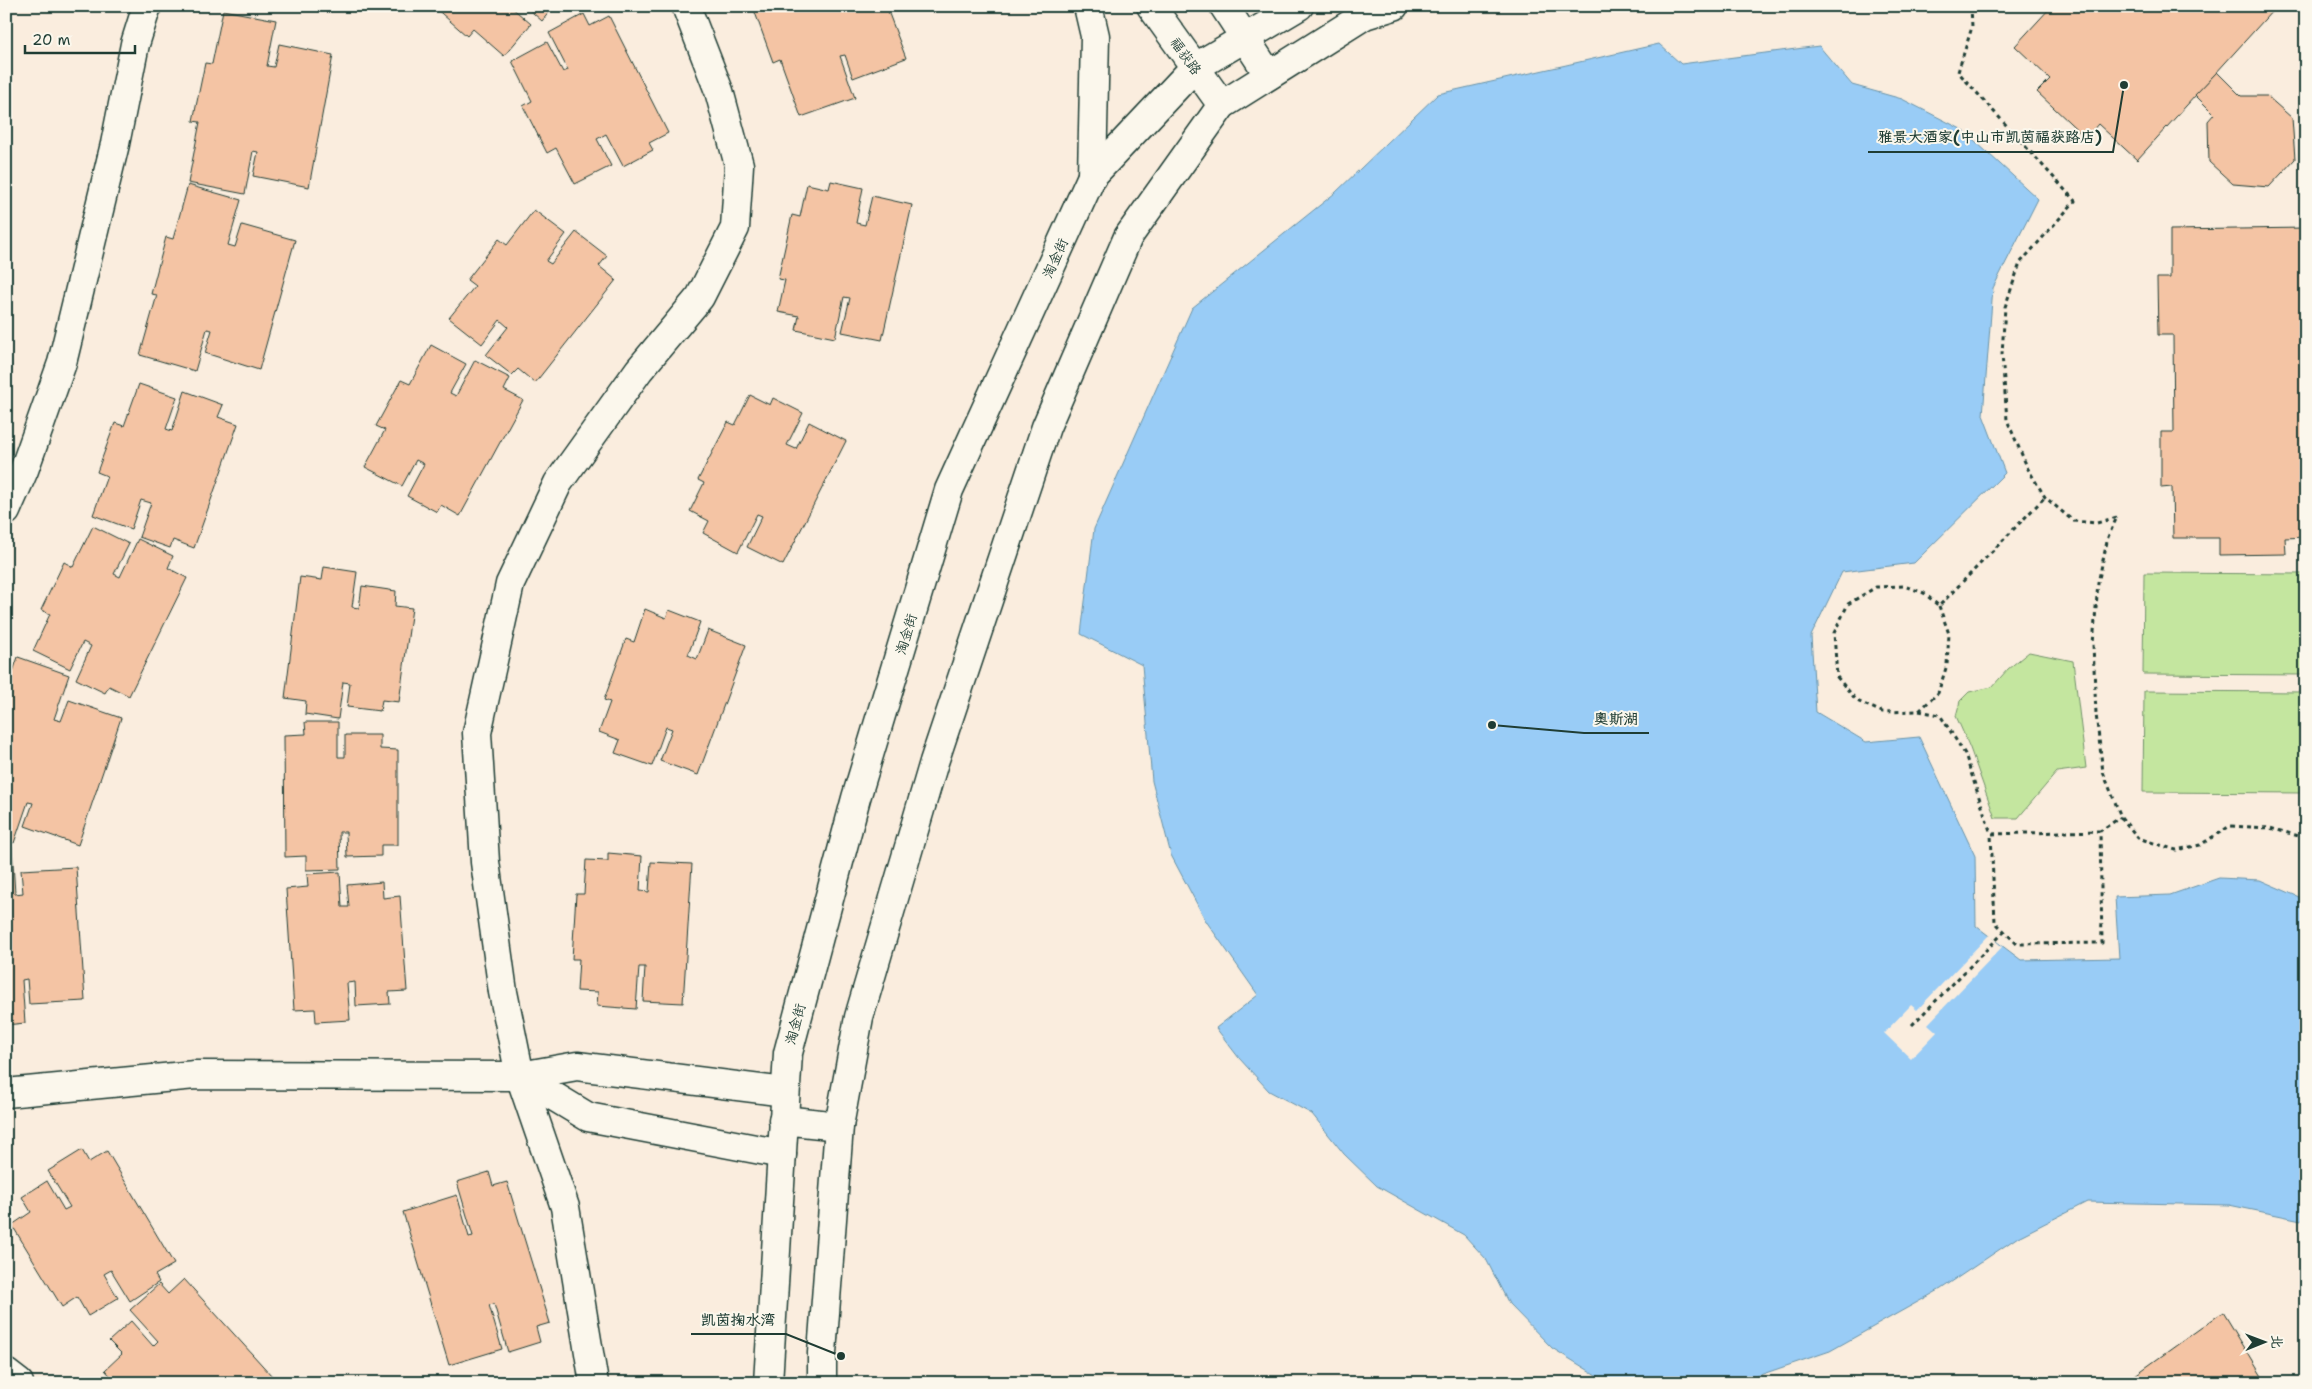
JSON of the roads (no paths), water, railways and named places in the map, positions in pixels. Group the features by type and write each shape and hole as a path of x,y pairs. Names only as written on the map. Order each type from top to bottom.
{"street":[{"path":"6,511 24,470 62,363 116,144 134,44 147,6"},
{"path":"594,1383 565,1206 520,1076 503,992 485,862 477,734 510,584 558,482 639,370 700,297 735,228 738,165 719,91 686,6"},
{"path":"1088,6 1095,36 1092,176"},
{"name":"福获路","path":"1151,6 1222,106"},
{"path":"1224,6 1269,74"},
{"name":"淘金街","path":"768,1383 788,1053 856,798 949,490 1092,176 1194,68 1299,6"},
{"path":"822,1383 822,1353 838,1126 859,1017 928,781 1046,427 1128,237 1222,106 1269,74 1365,16 1394,6"},
{"path":"6,1093 195,1075 520,1076 578,1066 785,1092"},
{"path":"520,1076 588,1118 782,1154"},
{"path":"783,1120 838,1126"},
{"path":"6,1373 19,1383"}],"water":[{"path":"1659,44 1681,64 1819,46 1852,85 1902,99 1963,130 2038,199 1993,288 1983,415 2005,473 1914,563 1842,572 1811,636 1816,712 1866,742 1919,737 1975,856 1976,926 2021,960 2119,958 2115,897 2170,895 2219,878 2260,880 2306,900 2306,1221 2229,1205 2087,1202 2018,1237 1941,1289 1830,1351 1754,1377 1682,1382 1609,1383 1552,1348 1509,1304 1486,1259 1464,1235 1377,1186 1344,1154 1312,1114 1269,1091 1239,1058 1216,1028 1258,995 1206,921 1171,855 1152,781 1142,665 1081,634 1094,529 1192,308 1335,193 1438,94"}],"place":[{"name":"雅景大酒家(中山市凯茵福获路店)","path":"2124,85"},
{"name":"奥斯湖","path":"1492,725"},
{"name":"凯茵掬水湾","path":"841,1356"}]}
